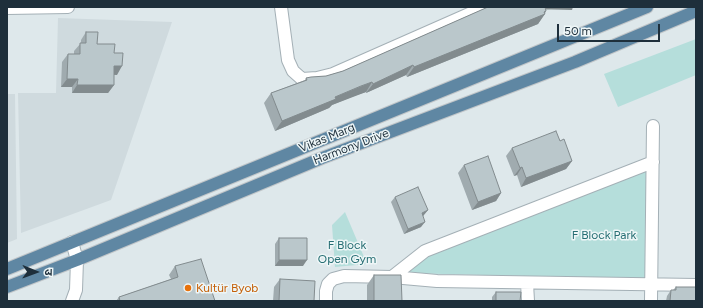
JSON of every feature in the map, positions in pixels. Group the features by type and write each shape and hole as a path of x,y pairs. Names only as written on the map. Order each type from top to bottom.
{"main road":[{"name":"Vikas Marg","path":"7,268 647,7"},
{"name":"Harmony Drive","path":"7,287 77,260 322,158 574,62 696,11"}],"street":[{"path":"7,8 68,7"},
{"path":"281,7 288,60 293,71 302,79 317,78 333,74 485,7"},
{"path":"651,301 653,126"},
{"path":"392,277 425,251 652,162"},
{"path":"72,242 77,260 76,290 72,301"},
{"path":"326,301 328,284 333,279 344,276 392,277 437,282 696,285"},
{"path":"527,284 528,301"}],"shaded area":[{"path":"58,18 172,22 111,200 21,233 18,93 56,93"},
{"path":"7,94 15,94 17,239 7,243"}],"green space":[{"path":"696,39 696,75 618,107 604,74"},
{"name":"F Block Park","path":"648,170 647,279 403,273 425,256"},
{"name":"F Block Open Gym","path":"345,212 367,264 335,267 332,225"}],"building":[{"path":"488,7 545,7 546,11 544,12 545,14 414,67 413,65 373,84 372,82 361,86 335,97 336,99 282,121 271,93 307,80 306,78 326,76 343,71"},
{"path":"86,32 98,32 97,44 115,44 114,53 123,53 122,66 114,66 114,85 77,85 78,79 67,79 68,54 80,54 80,43 86,43"},
{"path":"556,131 560,141 564,139 572,161 526,178 522,167 520,168 512,148"},
{"path":"488,156 501,193 478,202 464,165"},
{"path":"418,187 428,210 422,213 425,222 408,229 395,197"},
{"path":"279,238 307,238 307,260 279,260"},
{"path":"201,259 215,301 120,301 119,297 178,277 175,266"},
{"path":"374,275 401,275 402,301 374,301"},
{"path":"280,279 315,281 314,301 279,301"},
{"path":"676,287 696,287 696,301 670,301 671,290 676,290"},
{"path":"496,292 521,292 520,301 496,301"}],"place":[{"name":"Kultür Byob","path":"188,288"}]}
